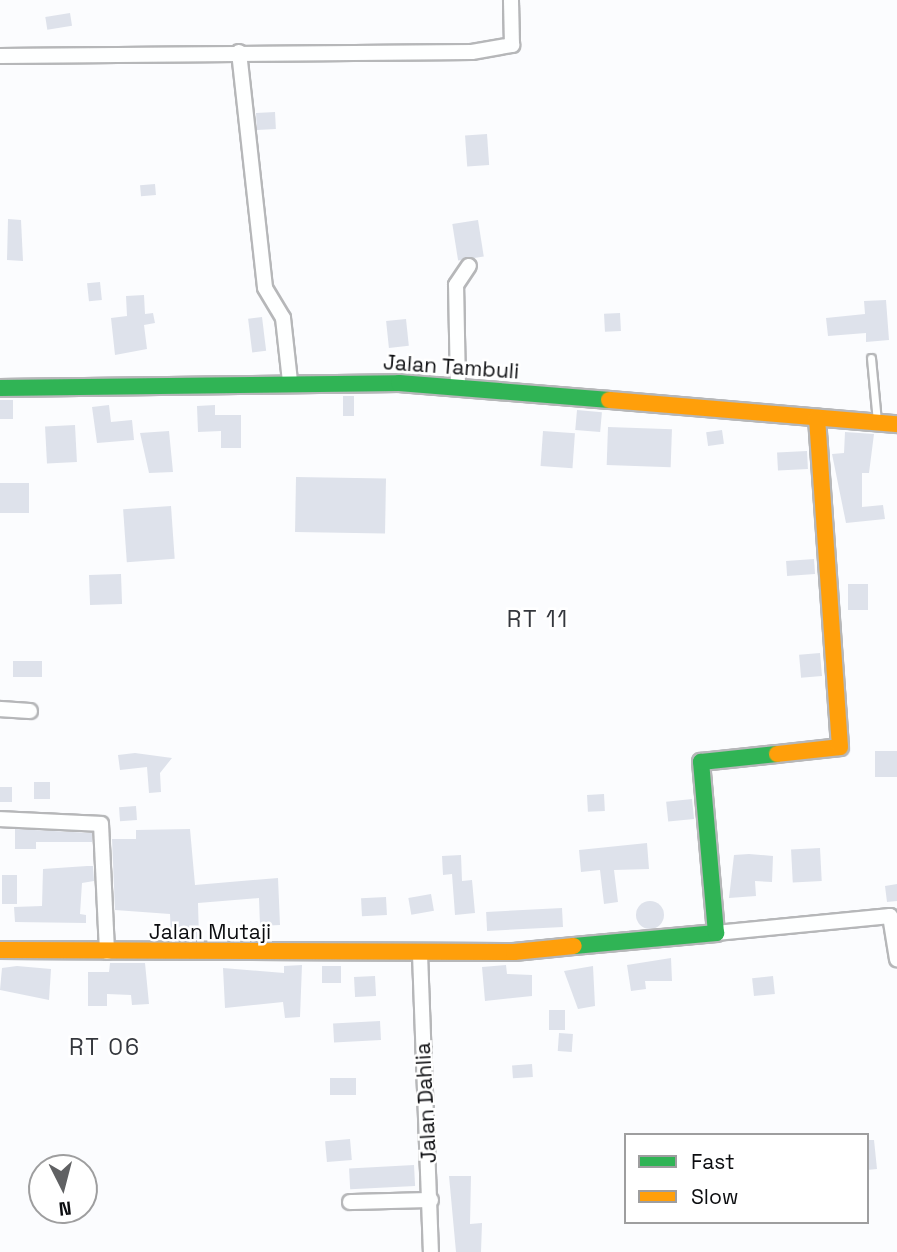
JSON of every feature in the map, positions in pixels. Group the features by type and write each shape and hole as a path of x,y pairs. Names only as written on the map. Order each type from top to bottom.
{"street":[{"path":"0,57 503,48 512,45 511,0"},
{"path":"239,52 265,288 283,318 290,381"},
{"path":"458,387 456,285 469,266"},
{"name":"Jalan Tambuli","path":"0,388 290,381 458,387 897,424"},
{"path":"817,418 840,747 701,762 716,933 890,916 897,959"},
{"path":"0,709 30,711"},
{"path":"0,819 101,824 107,952"},
{"name":"Jalan Mutaji","path":"0,950 419,954 563,949 716,933"},
{"name":"Jalan Dahlia","path":"419,954 431,1252"},
{"path":"350,1202 431,1200"}],"lane":[{"path":"871,358 877,421"}],"building":[{"path":"70,13 72,26 47,30 45,17"},
{"path":"275,112 276,129 257,130 256,113"},
{"path":"487,134 489,165 467,166 465,136"},
{"path":"155,184 156,195 141,196 140,185"},
{"path":"8,219 21,220 23,261 7,260"},
{"path":"478,220 484,257 458,261 452,224"},
{"path":"100,282 102,300 89,301 87,283"},
{"path":"144,295 145,314 153,313 155,323 144,325 147,349 115,355 111,318 127,316 126,296"},
{"path":"886,300 889,340 866,342 866,333 828,336 826,318 865,314 864,301"},
{"path":"620,313 621,331 605,332 604,314"},
{"path":"262,317 266,351 252,352 248,319"},
{"path":"406,319 409,346 389,348 386,321"},
{"path":"343,396 354,396 354,416 343,416"},
{"path":"0,400 13,400 13,419 0,419"},
{"path":"109,405 111,422 132,420 134,440 97,443 92,407"},
{"path":"215,405 215,415 241,415 241,448 221,448 221,431 198,432 197,406"},
{"path":"577,410 602,412 600,432 575,430"},
{"path":"75,425 77,462 47,464 45,427"},
{"path":"608,427 672,429 671,467 607,465"},
{"path":"722,430 724,444 708,446 706,432"},
{"path":"169,431 173,472 149,473 140,433"},
{"path":"543,431 575,433 572,468 541,466"},
{"path":"845,432 874,434 869,473 862,473 862,507 883,505 885,519 846,523 832,454 844,453"},
{"path":"807,451 808,469 778,471 777,453"},
{"path":"296,477 386,479 385,534 295,532"},
{"path":"0,483 29,483 29,513 0,513"},
{"path":"171,506 175,559 127,562 123,509"},
{"path":"814,559 815,574 787,576 786,561"},
{"path":"121,574 122,604 90,605 89,575"},
{"path":"848,584 868,584 868,610 848,610"},
{"path":"820,653 822,676 801,678 799,655"},
{"path":"13,661 42,661 42,677 13,677"},
{"path":"875,751 897,751 897,777 875,777"},
{"path":"135,753 172,758 160,773 161,792 149,793 147,767 120,770 118,755"},
{"path":"34,782 50,782 50,799 34,799"},
{"path":"0,787 12,787 12,802 0,802"},
{"path":"604,794 605,811 588,812 587,795"},
{"path":"692,799 694,819 668,822 666,802"},
{"path":"136,806 137,820 120,821 119,807"},
{"path":"15,829 92,833 92,842 36,842 36,849 15,849"},
{"path":"190,829 195,885 278,878 280,925 260,926 259,898 198,903 199,939 171,938 170,914 115,910 112,839 136,839 136,830"},
{"path":"647,843 649,869 614,870 618,902 604,904 600,870 581,872 579,850"},
{"path":"820,848 822,881 793,882 791,850"},
{"path":"461,855 462,881 472,880 475,913 455,915 452,874 443,875 442,856"},
{"path":"734,855 773,856 772,882 755,881 756,896 729,898"},
{"path":"93,866 94,881 82,883 80,914 86,915 86,923 15,922 14,907 42,906 43,869"},
{"path":"2,875 17,875 17,904 2,904"},
{"path":"897,884 897,901 887,902 885,886"},
{"path":"431,894 434,911 411,915 408,898"},
{"path":"386,897 387,915 362,916 361,898"},
{"path":"650,901 660,905 664,915 660,925 650,929 640,925 636,915 640,905"},
{"path":"562,908 563,927 487,931 486,912"},
{"path":"671,958 672,981 645,981 646,989 631,991 627,965"},
{"path":"110,963 145,963 149,1004 132,1005 131,995 107,994 107,1006 88,1006 88,972 109,972"},
{"path":"302,965 300,1017 285,1018 283,1002 225,1008 223,968 284,973 284,966"},
{"path":"506,965 507,974 532,975 532,996 485,1001 482,967"},
{"path":"17,966 51,969 49,1000 0,990 2,968"},
{"path":"322,966 341,966 341,983 322,983"},
{"path":"593,966 595,1006 578,1009 564,971"},
{"path":"375,976 376,996 355,997 354,977"},
{"path":"773,976 775,994 754,996 752,978"},
{"path":"549,1010 565,1010 565,1030 549,1030"},
{"path":"380,1021 381,1040 334,1042 333,1023"},
{"path":"559,1033 573,1034 572,1052 558,1051"},
{"path":"532,1064 533,1077 513,1078 512,1065"},
{"path":"330,1078 356,1078 356,1095 330,1095"},
{"path":"350,1139 352,1160 327,1162 325,1141"},
{"path":"869,1140 874,1140 877,1169 869,1170"},
{"path":"414,1165 415,1186 350,1189 349,1168"},
{"path":"449,1176 471,1176 470,1224 482,1223 481,1252 456,1252"}],"traffic: fast":[{"path":"0,388 399,383 609,400"},
{"path":"574,946 716,933 701,762 777,754"}],"traffic: slow":[{"path":"609,400 897,424"},
{"path":"777,754 840,747 817,418"},
{"path":"0,950 514,952 574,946"}],"district":[{"name":"RT 11","path":"538,619"},
{"name":"RT 06","path":"105,1047"}]}
